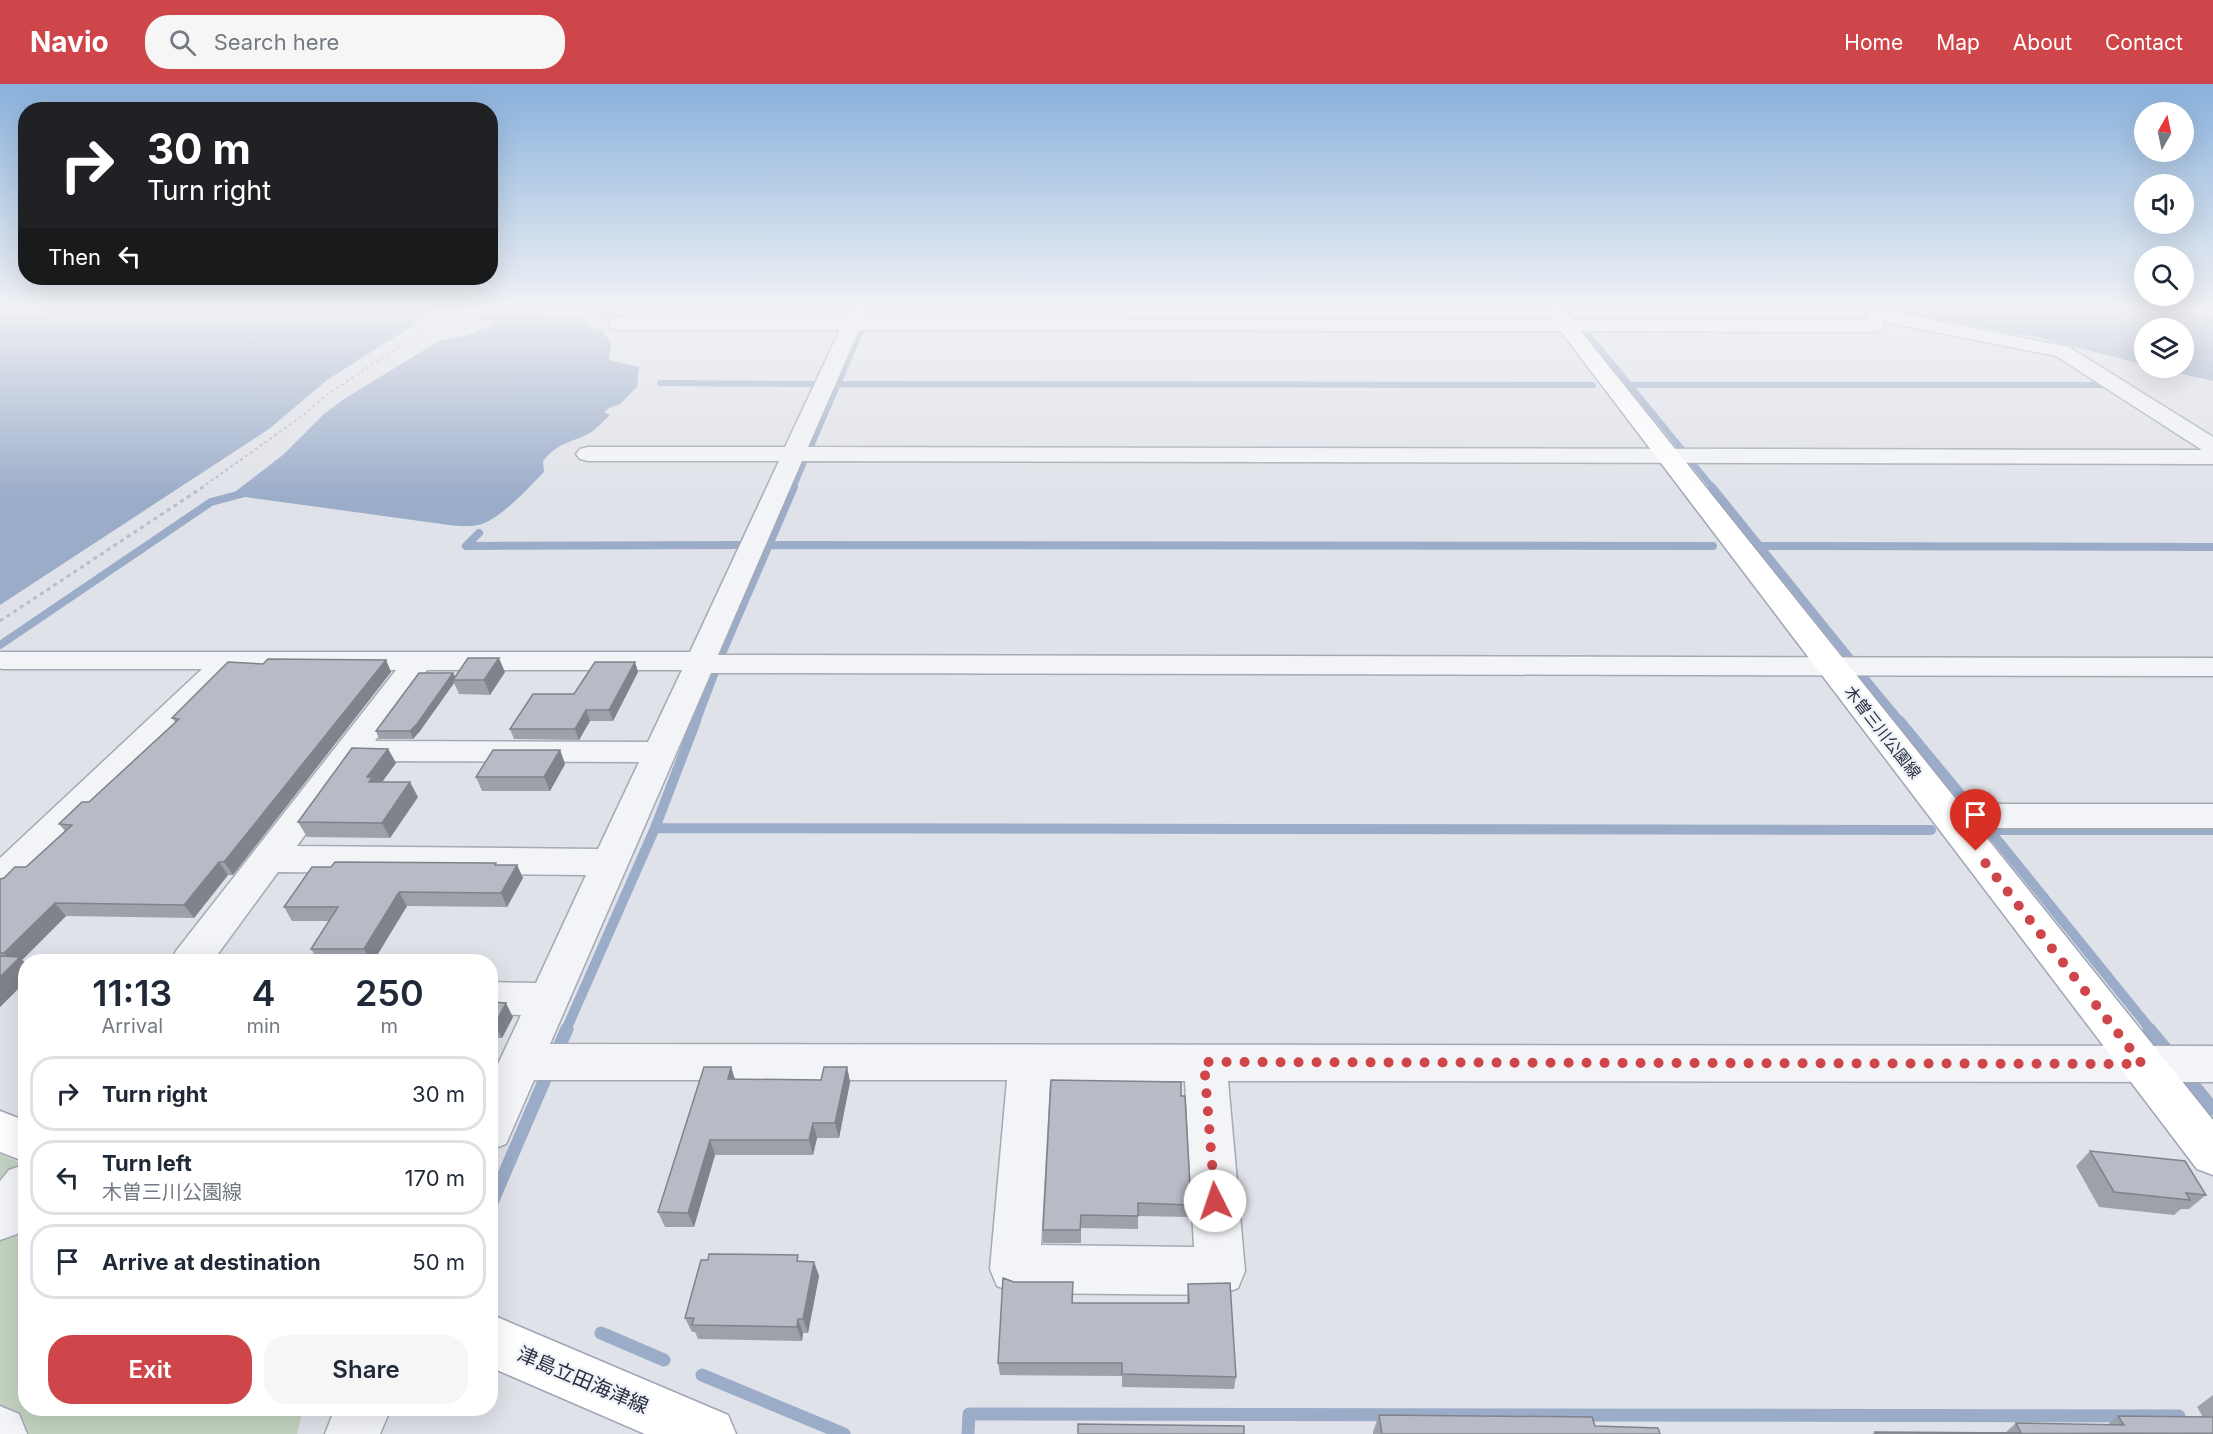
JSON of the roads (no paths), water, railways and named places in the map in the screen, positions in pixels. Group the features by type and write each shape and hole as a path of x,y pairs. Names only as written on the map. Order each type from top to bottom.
{"main road":[{"name":"木曽三川公園線","path":"1602,372 2213,1155"},
{"path":"0,1131 18,1139"},
{"name":"津島立田海津線","path":"498,1343 709,1434"}],"street":[{"path":"498,1112 831,372"},
{"path":"2095,372 2213,447"},
{"path":"588,454 2213,457"},
{"path":"2,660 2213,667"},
{"path":"0,880 229,660"},
{"path":"196,954 418,661"},
{"path":"350,751 660,752"},
{"path":"1949,816 2213,816"},
{"path":"267,859 611,862"},
{"path":"498,998 549,999"},
{"path":"521,1062 2213,1064"},
{"path":"1030,1062 1015,1269 1220,1271 1204,1062"},
{"path":"0,1218 18,1195"},
{"path":"352,1434 360,1416"}],"water":[{"path":"0,372 340,372 269,429 0,605"},
{"path":"388,372 638,372 637,387 620,404 604,412 610,415 588,434 559,447 549,455 543,461 544,472 513,503 495,517 478,525 456,526 231,495 284,454 324,414"},
{"path":"2194,372 2213,372 2213,381 2194,377"}],"waterway":[{"path":"838,384 843,372"},
{"path":"1619,372 1630,385"},
{"path":"660,383 819,384"},
{"path":"809,451 838,384"},
{"path":"838,384 1593,385"},
{"path":"1630,385 2107,385"},
{"path":"1630,385 1685,453"},
{"path":"793,488 805,460"},
{"path":"1691,461 1713,488"},
{"path":"769,545 794,487"},
{"path":"1712,487 1760,546"},
{"path":"0,645 211,502 241,494"},
{"path":"479,533 466,546 744,545"},
{"path":"763,545 769,545"},
{"path":"721,656 769,545"},
{"path":"769,545 1713,546"},
{"path":"1760,546 2213,547"},
{"path":"1760,546 1849,657"},
{"path":"696,722 715,672"},
{"path":"1863,676 1901,722"},
{"path":"655,828 696,721"},
{"path":"1900,721 1970,806"},
{"path":"1986,826 1989,830"},
{"path":"566,1030 655,828"},
{"path":"655,828 1931,830"},
{"path":"1989,830 2213,830"},
{"path":"1989,830 2151,1030"},
{"path":"558,1049 567,1029"},
{"path":"2149,1029 2165,1048"},
{"path":"498,1188 545,1079"},
{"path":"2192,1083 2213,1109"},
{"path":"601,1333 664,1360"},
{"path":"702,1375 844,1434"},
{"path":"968,1434 969,1414 2179,1416"}]}
